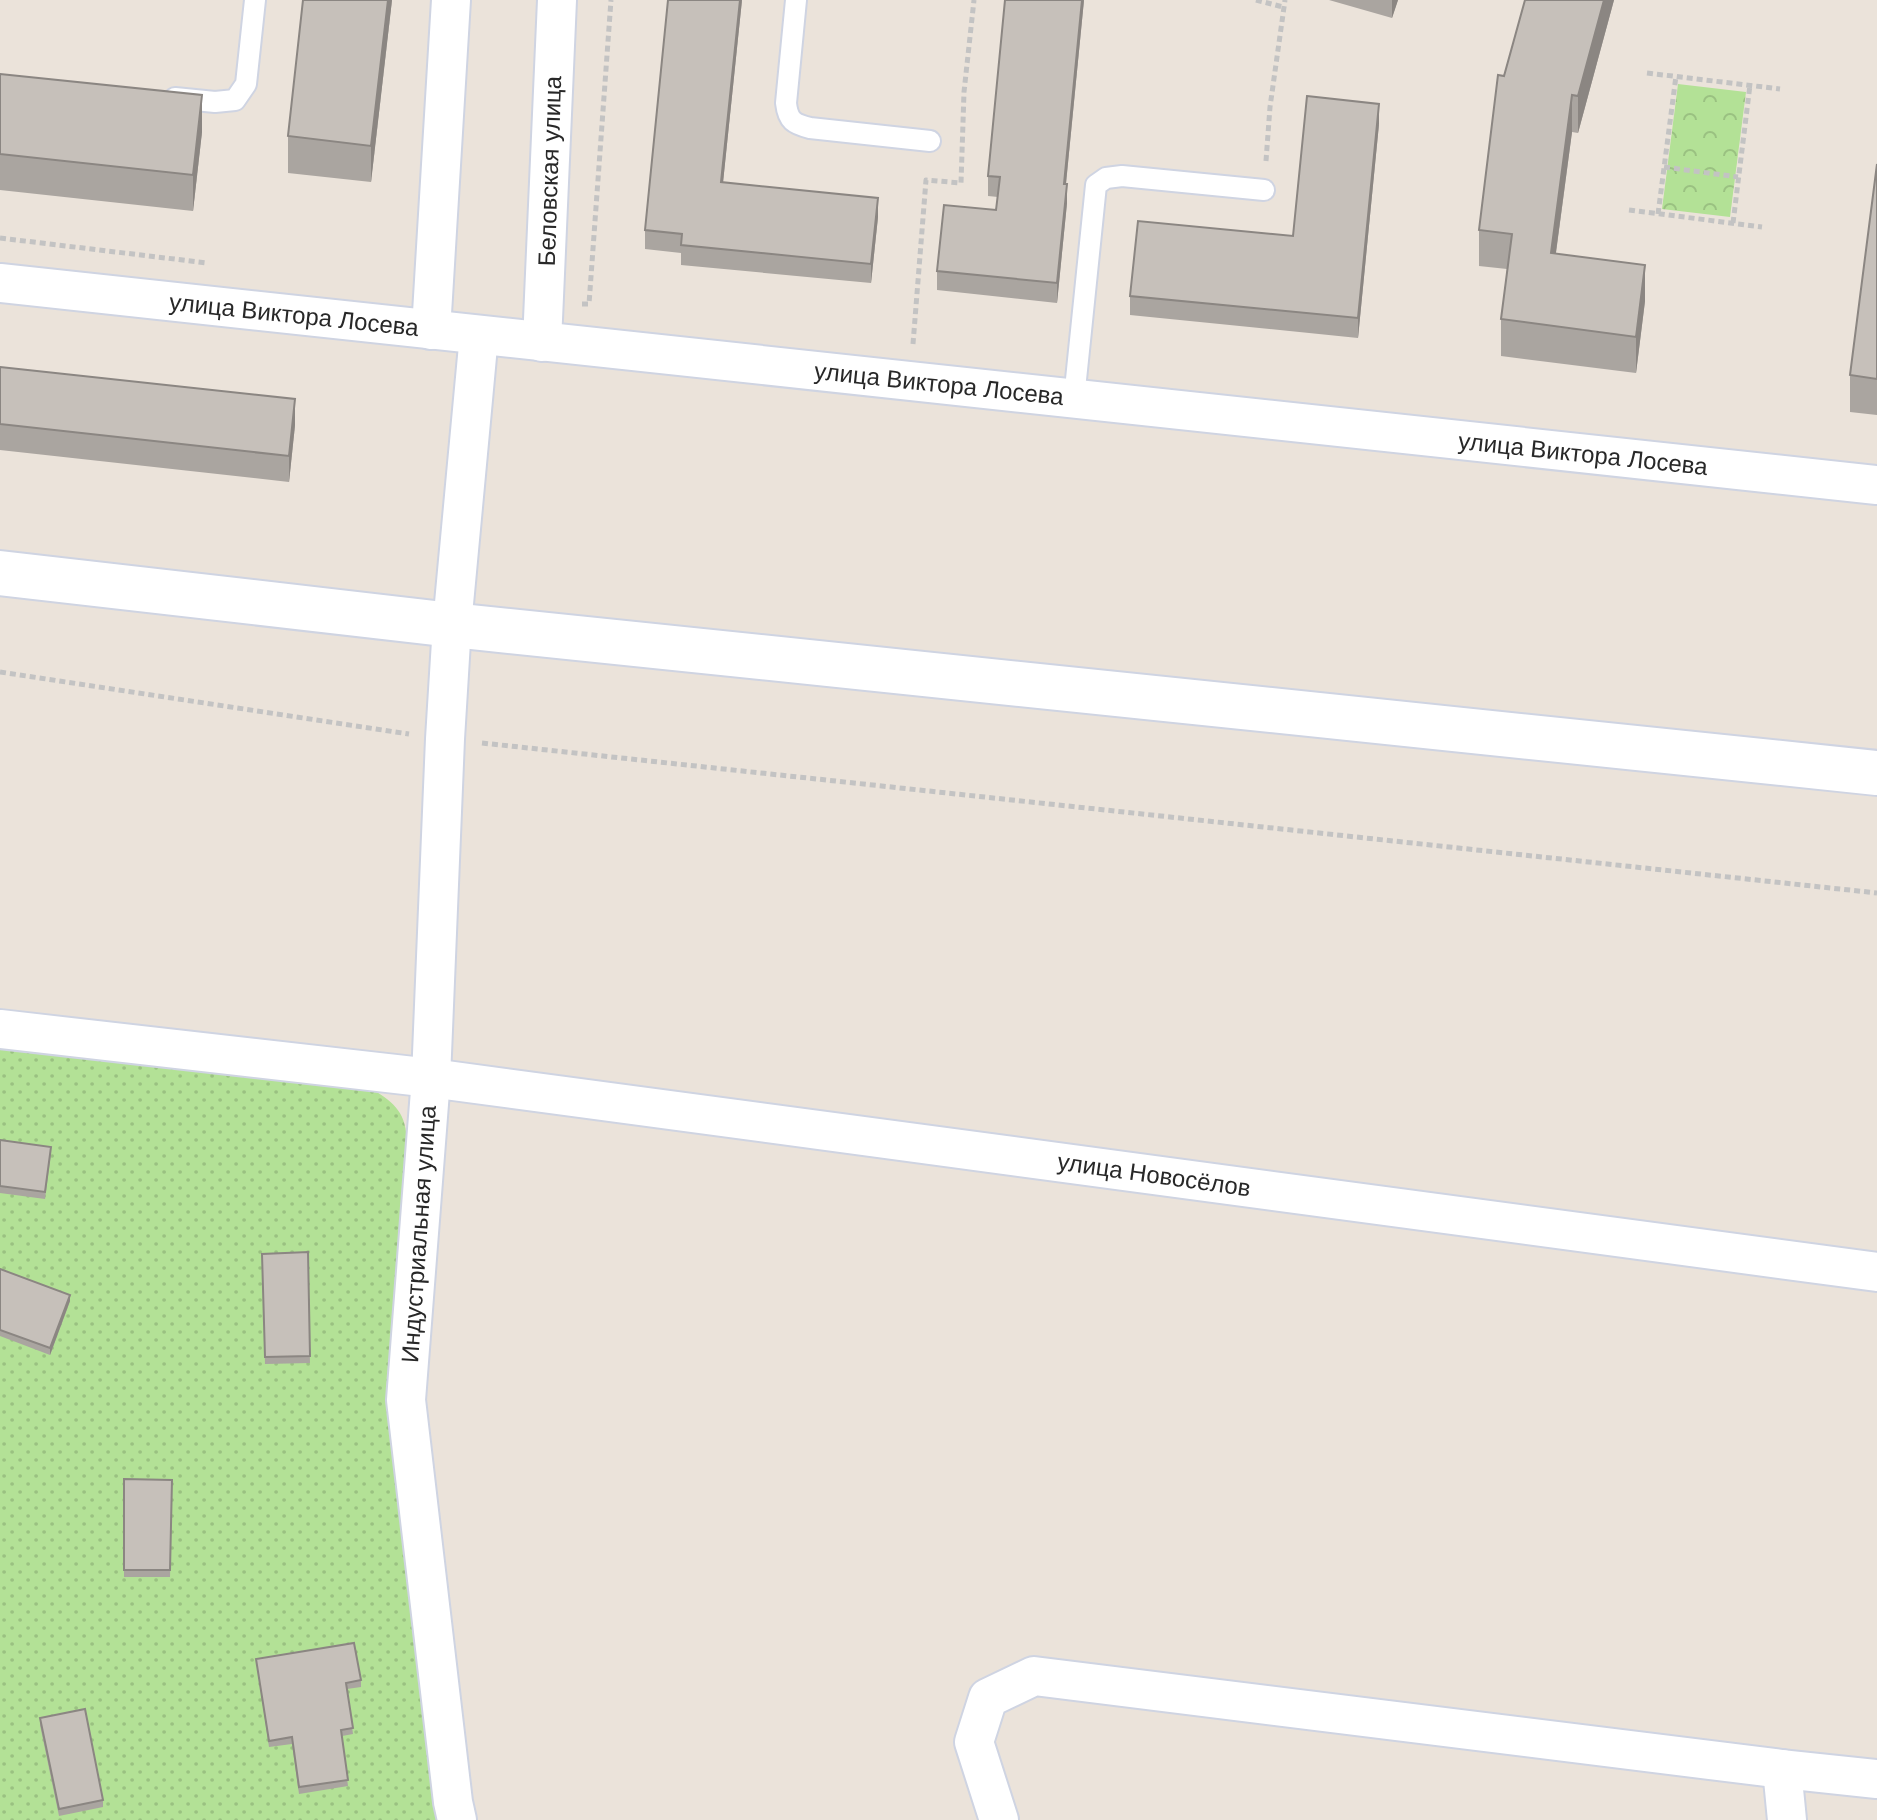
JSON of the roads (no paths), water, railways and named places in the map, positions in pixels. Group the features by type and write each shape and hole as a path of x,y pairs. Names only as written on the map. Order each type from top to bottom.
{"street":[{"path":"431,330 451,0"},
{"name":"Беловская улица","path":"542,342 557,0"},
{"name":"улица Виктора Лосева","path":"0,283 1877,485"},
{"path":"431,1078 452,625 479,335"},
{"path":"0,573 452,625 1877,773"},
{"name":"Индустриальная улица","path":"0,1029 431,1078 406,1400 457,1820"},
{"name":"улица Новосёлов","path":"431,1078 1877,1272"},
{"path":"999,1820 974,1742 988,1698 1034,1676 1877,1779"},
{"path":"1782,1769 1787,1820"}],"lane":[{"path":"153,96 215,102 235,100 246,84 255,0"},
{"path":"796,0 786,103 787,113 795,124 930,141"},
{"path":"1074,399 1096,185 1106,178 1122,176 1264,190"}]}
